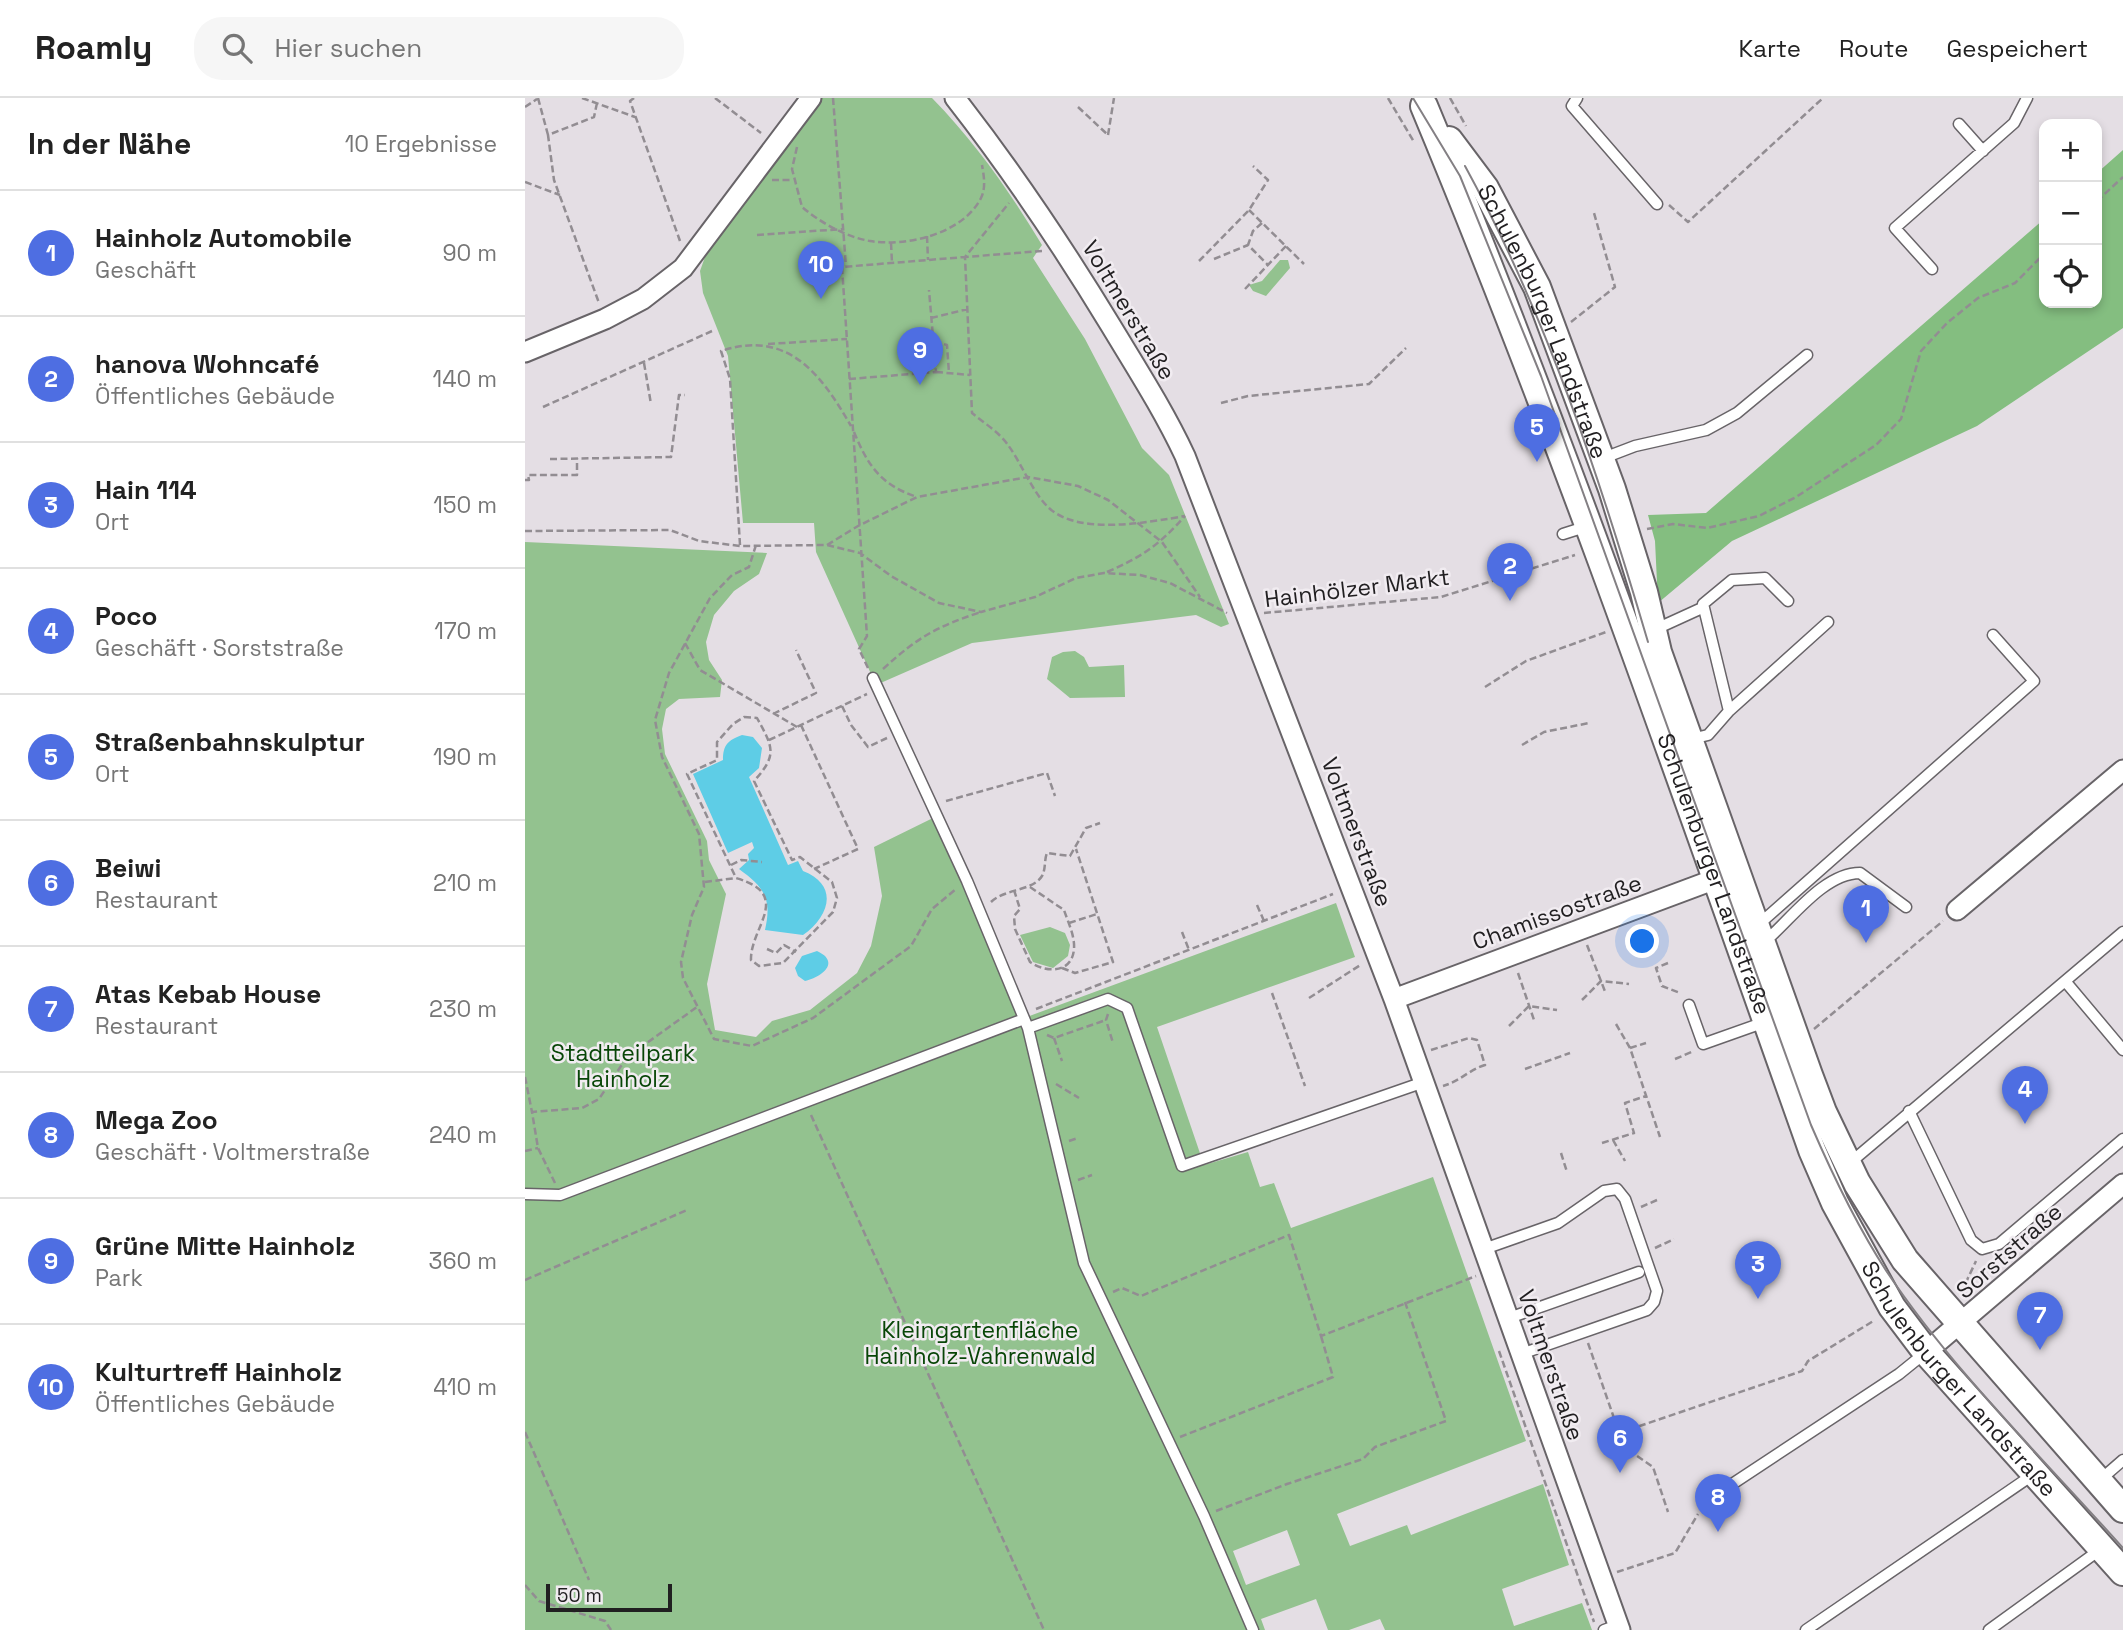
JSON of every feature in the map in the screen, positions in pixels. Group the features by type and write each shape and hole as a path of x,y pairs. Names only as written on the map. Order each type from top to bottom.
{"main road":[{"name":"Schulenburger Landstraße","path":"1422,102 1485,188 1537,287 1628,536 1652,631 1690,740 1726,875"},
{"name":"Schulenburger Landstraße","path":"1422,102 1518,337 1593,536 1752,935 1812,1150 1835,1203 1892,1307 1926,1352 2123,1572"},
{"name":"Schulenburger Landstraße","path":"1777,1018 1849,1164 1905,1260 2123,1509"}],"street":[{"path":"525,352 605,319 643,299 693,257 811,98"},
{"name":"Voltmerstraße","path":"955,98 1044,218 1086,285 1178,443 1207,509 1353,887 1426,1086 1601,1577 1614,1628"},
{"path":"1957,910 2123,770"},
{"name":"Chamissostraße","path":"1394,999 1726,875"},
{"name":"Sorststraße","path":"1926,1352 1960,1326 2123,1184"}],"lane":[{"path":"1577,98 1572,106 1657,204"},
{"path":"1932,269 1895,228 2014,123 2027,98"},
{"path":"1959,124 1983,151"},
{"path":"1601,459 1635,446 1706,430 1737,413 1807,355"},
{"path":"1563,534 1593,536"},
{"path":"1652,631 1702,608 1732,580 1765,578 1788,601"},
{"path":"1702,608 1729,711"},
{"path":"1690,740 1708,735 1729,711 1828,622"},
{"path":"1752,935 1766,918 2034,681 1993,635"},
{"path":"873,678 967,881 1025,1020 1041,1076 1084,1263 1170,1441 1253,1630"},
{"path":"1752,935 1772,935 1830,883 1851,873 1860,873 1906,907"},
{"path":"1849,1164 2123,932"},
{"path":"2061,984 2123,1050"},
{"path":"525,1194 560,1195 1025,1020 1108,999 1127,1008 1182,1166 1426,1086"},
{"path":"1689,1005 1703,1044 1777,1018"},
{"path":"1909,1111 1971,1240 1982,1249 1999,1244 2123,1139"},
{"path":"1484,1250 1558,1223 1611,1188 1618,1189 1625,1199 1644,1252 1657,1291 1654,1302 1647,1310 1521,1354"},
{"path":"1509,1318 1639,1272"},
{"path":"1705,1502 1899,1374 1926,1352"},
{"path":"2099,1481 2123,1460"},
{"path":"1806,1630 2034,1474"},
{"path":"1989,1630 2102,1548"}],"path":[{"path":"582,98 636,117"},
{"path":"635,98 630,101 682,248 693,257"},
{"path":"715,98 794,159"},
{"path":"833,98 846,267"},
{"path":"1078,107 1108,135 1114,98"},
{"path":"1657,204 1667,202 1688,222 1823,98"},
{"path":"525,107 538,99 560,195 605,319"},
{"path":"548,135 594,117 597,103"},
{"path":"798,143 793,180 802,207 838,229 891,243 927,236 954,224 971,211 982,197 985,183 982,165"},
{"path":"1199,261 1249,210 1268,180 1253,166"},
{"path":"2102,196 2123,177"},
{"path":"525,182 560,195"},
{"path":"1011,201 965,257 972,413 1007,442 1050,509 1079,522 1140,524 1207,509"},
{"path":"1249,210 1304,264"},
{"path":"1570,323 1579,319 1615,286 1594,213"},
{"path":"1214,259 1248,245 1253,230 1262,223"},
{"path":"757,235 838,229"},
{"path":"927,236 928,260"},
{"path":"891,243 892,263"},
{"path":"1248,245 1268,265"},
{"path":"1245,289 1286,246"},
{"path":"1045,251 842,267 867,636 859,649 873,678 920,636 946,624 1035,597 1076,578 1104,573 1139,558 1162,542 1185,516"},
{"path":"1628,536 1653,527 1673,524 1707,528 1759,516 1796,497 1876,445 1901,419 1921,352 1947,323 1978,298 2015,283 2039,259"},
{"path":"929,290 936,372"},
{"path":"931,318 968,309"},
{"path":"543,407 712,331"},
{"path":"740,546 730,379 721,351 737,346 846,339"},
{"path":"933,341 947,345 949,373"},
{"path":"764,345 793,356 811,368 827,386 852,428 867,463 884,480 917,497"},
{"path":"1221,403 1248,396 1370,384 1406,348"},
{"path":"644,362 651,404"},
{"path":"849,379 936,372 970,374"},
{"path":"550,458 671,457 679,395 685,395"},
{"path":"525,480 529,480 528,475 577,475 577,458"},
{"path":"827,545 858,526 917,497 1028,477 1078,486 1108,500 1162,542 1201,599"},
{"path":"525,531 670,530 699,541 740,546 827,545 860,553 891,576 931,599 981,612"},
{"name":"Hainhölzer Markt","path":"1248,618 1277,610 1441,597 1593,536"},
{"path":"756,545 749,567 732,575 710,597 662,690 655,720 662,757 699,834 704,882 692,915 681,962 683,978 714,1039 752,1046 813,1018 911,946 937,903 967,881"},
{"path":"1104,573 1140,575 1170,583 1230,615 1248,618"},
{"path":"1485,687 1526,661 1608,631"},
{"path":"685,643 700,670 773,714 799,726 858,849 814,869"},
{"path":"773,714 816,694 796,650"},
{"path":"769,740 878,689"},
{"path":"842,706 868,747 898,733"},
{"path":"704,882 736,878 755,886 762,893 767,916 751,947 751,960 759,966 783,963 796,952 836,905 837,898 831,882 800,857 792,860 756,785 755,779 769,763 769,740 757,718 744,717 733,723 717,742 717,760 687,774 736,878"},
{"path":"842,719 847,717"},
{"path":"1522,745 1544,732 1589,723"},
{"path":"932,805 1047,773 1055,796"},
{"path":"990,903 1000,893 1027,885 1044,873 1047,853 1065,858 1076,849 1086,828 1100,823"},
{"path":"1062,968 1075,973 1113,962 1076,849"},
{"path":"730,866 741,860 762,862"},
{"path":"1014,890 1020,909 1014,916 1015,929 1030,962 1050,971 1062,968 1071,960 1074,949 1069,923 1060,905 1027,885"},
{"path":"1025,1020 1189,950 1353,887"},
{"path":"1257,905 1264,921"},
{"path":"1807,1035 1957,910"},
{"path":"1069,923 1097,914"},
{"path":"1581,929 1606,994"},
{"path":"1182,932 1189,950"},
{"path":"767,949 776,953 784,946 796,952"},
{"path":"1512,955 1534,1020"},
{"path":"1668,963 1656,968 1659,977 1663,986 1680,993"},
{"path":"1309,998 1363,964"},
{"path":"1601,981 1629,984"},
{"path":"1582,1000 1601,981"},
{"path":"1272,993 1305,1086"},
{"path":"1529,1006 1557,1010"},
{"path":"1509,1026 1529,1006"},
{"path":"532,1112 582,1108 599,1099 621,1066 637,1050 697,1007"},
{"path":"1025,1020 1054,1038 1062,1061"},
{"path":"1054,1038 1105,1020"},
{"path":"1616,1024 1630,1048 1660,1137"},
{"path":"1415,1056 1463,1038 1477,1040 1484,1055 1485,1065 1466,1071 1458,1081 1426,1086"},
{"path":"1630,1048 1646,1043"},
{"path":"1675,1059 1703,1044"},
{"path":"1525,1069 1570,1053"},
{"path":"1041,1076 1079,1098"},
{"path":"525,1077 538,1148 560,1195"},
{"path":"1602,1143 1635,1133 1625,1103 1646,1096"},
{"path":"806,1103 1044,1630"},
{"path":"1613,1140 1625,1161"},
{"path":"525,1151 538,1148"},
{"path":"1561,1153 1567,1172"},
{"path":"525,1280 687,1210"},
{"path":"1100,1298 1122,1288 1141,1296 1289,1235 1333,1377 1170,1441"},
{"path":"1644,1252 1674,1239"},
{"path":"1959,1296 1982,1249"},
{"path":"1321,1336 1492,1271"},
{"path":"1204,1516 1287,1484 1363,1460 1375,1447 1446,1421 1405,1302"},
{"path":"1619,1433 1802,1371 1808,1361 1878,1318"},
{"path":"1585,1333 1624,1447 1653,1467 1668,1512"},
{"path":"525,1432 589,1580"},
{"path":"1601,1577 1675,1553 1705,1502"},
{"path":"525,1585 539,1601 605,1621 611,1630"}],"green space":[{"path":"821,98 932,98 978,150 1042,245 1033,258 1085,339 1142,448 1169,475 1229,624 1221,627 1196,615 972,643 876,685 816,552 814,523 743,523 728,356 703,293 700,271 705,257"},
{"path":"2123,150 2123,328 1977,426 1732,541 1658,603 1655,541 1648,515 1706,513 2039,223 2039,308 2102,308 2102,169"},
{"path":"1280,260 1288,260 1290,268 1266,296 1253,291 1249,285 1262,281"},
{"name":"Kleingartenfläche Hainholz-Vahrenwald","path":"525,542 767,553 759,574 734,591 714,615 706,642 709,660 722,680 720,697 679,699 666,709 662,729 665,754 707,841 709,860 726,894 707,984 715,1030 756,1037 772,1021 810,1010 857,973 871,946 882,896 874,847 937,816 1024,1018 1336,903 1355,957 1157,1027 1204,1165 1248,1152 1260,1187 1274,1183 1291,1228 1433,1177 1526,1441 1337,1514 1350,1546 1407,1525 1411,1535 1543,1484 1569,1565 1502,1589 1514,1626 1582,1603 1592,1630 1385,1630 1380,1619 1349,1630 1328,1630 1316,1599 1261,1619 1265,1630 525,1630","holes":["1287,1530 1300,1565 1246,1585 1233,1551"]},
{"path":"1075,651 1084,657 1089,667 1124,665 1125,697 1070,698 1047,679 1052,657"},
{"path":"1050,927 1065,933 1070,945 1068,956 1053,968 1033,962 1020,935"}],"water":[{"path":"742,735 753,737 762,748 759,768 749,777 788,865 798,861 803,871 822,884 826,892 824,910 803,935 765,930 767,902 755,882 739,869 749,860 748,854 754,848 752,842 728,853 693,774 723,760 727,744"},
{"path":"817,951 828,960 826,969 805,981 798,976 795,968 802,956"}],"tram line":[{"path":"1413,98 1460,176 1541,376 1811,1125 1837,1182 1887,1272 1941,1345 2000,1414 2123,1548"},
{"path":"1465,166 1521,281 1569,399 1611,520 1648,642"}],"place":[{"name":"Kulturtreff Hainholz","path":"821,299"},
{"name":"Grüne Mitte Hainholz","path":"920,385"},
{"name":"Straßenbahnskulptur","path":"1537,462"},
{"name":"hanova Wohncafé","path":"1510,601"},
{"name":"Hainholz Automobile","path":"1866,943"},
{"name":"Poco","path":"2025,1124"},
{"name":"Hain 114","path":"1758,1299"},
{"name":"Atas Kebab House","path":"2040,1350"},
{"name":"Beiwi","path":"1620,1473"},
{"name":"Mega Zoo","path":"1718,1532"}],"park label":[{"name":"Stadtteilpark Hainholz","path":"623,1066"}]}
